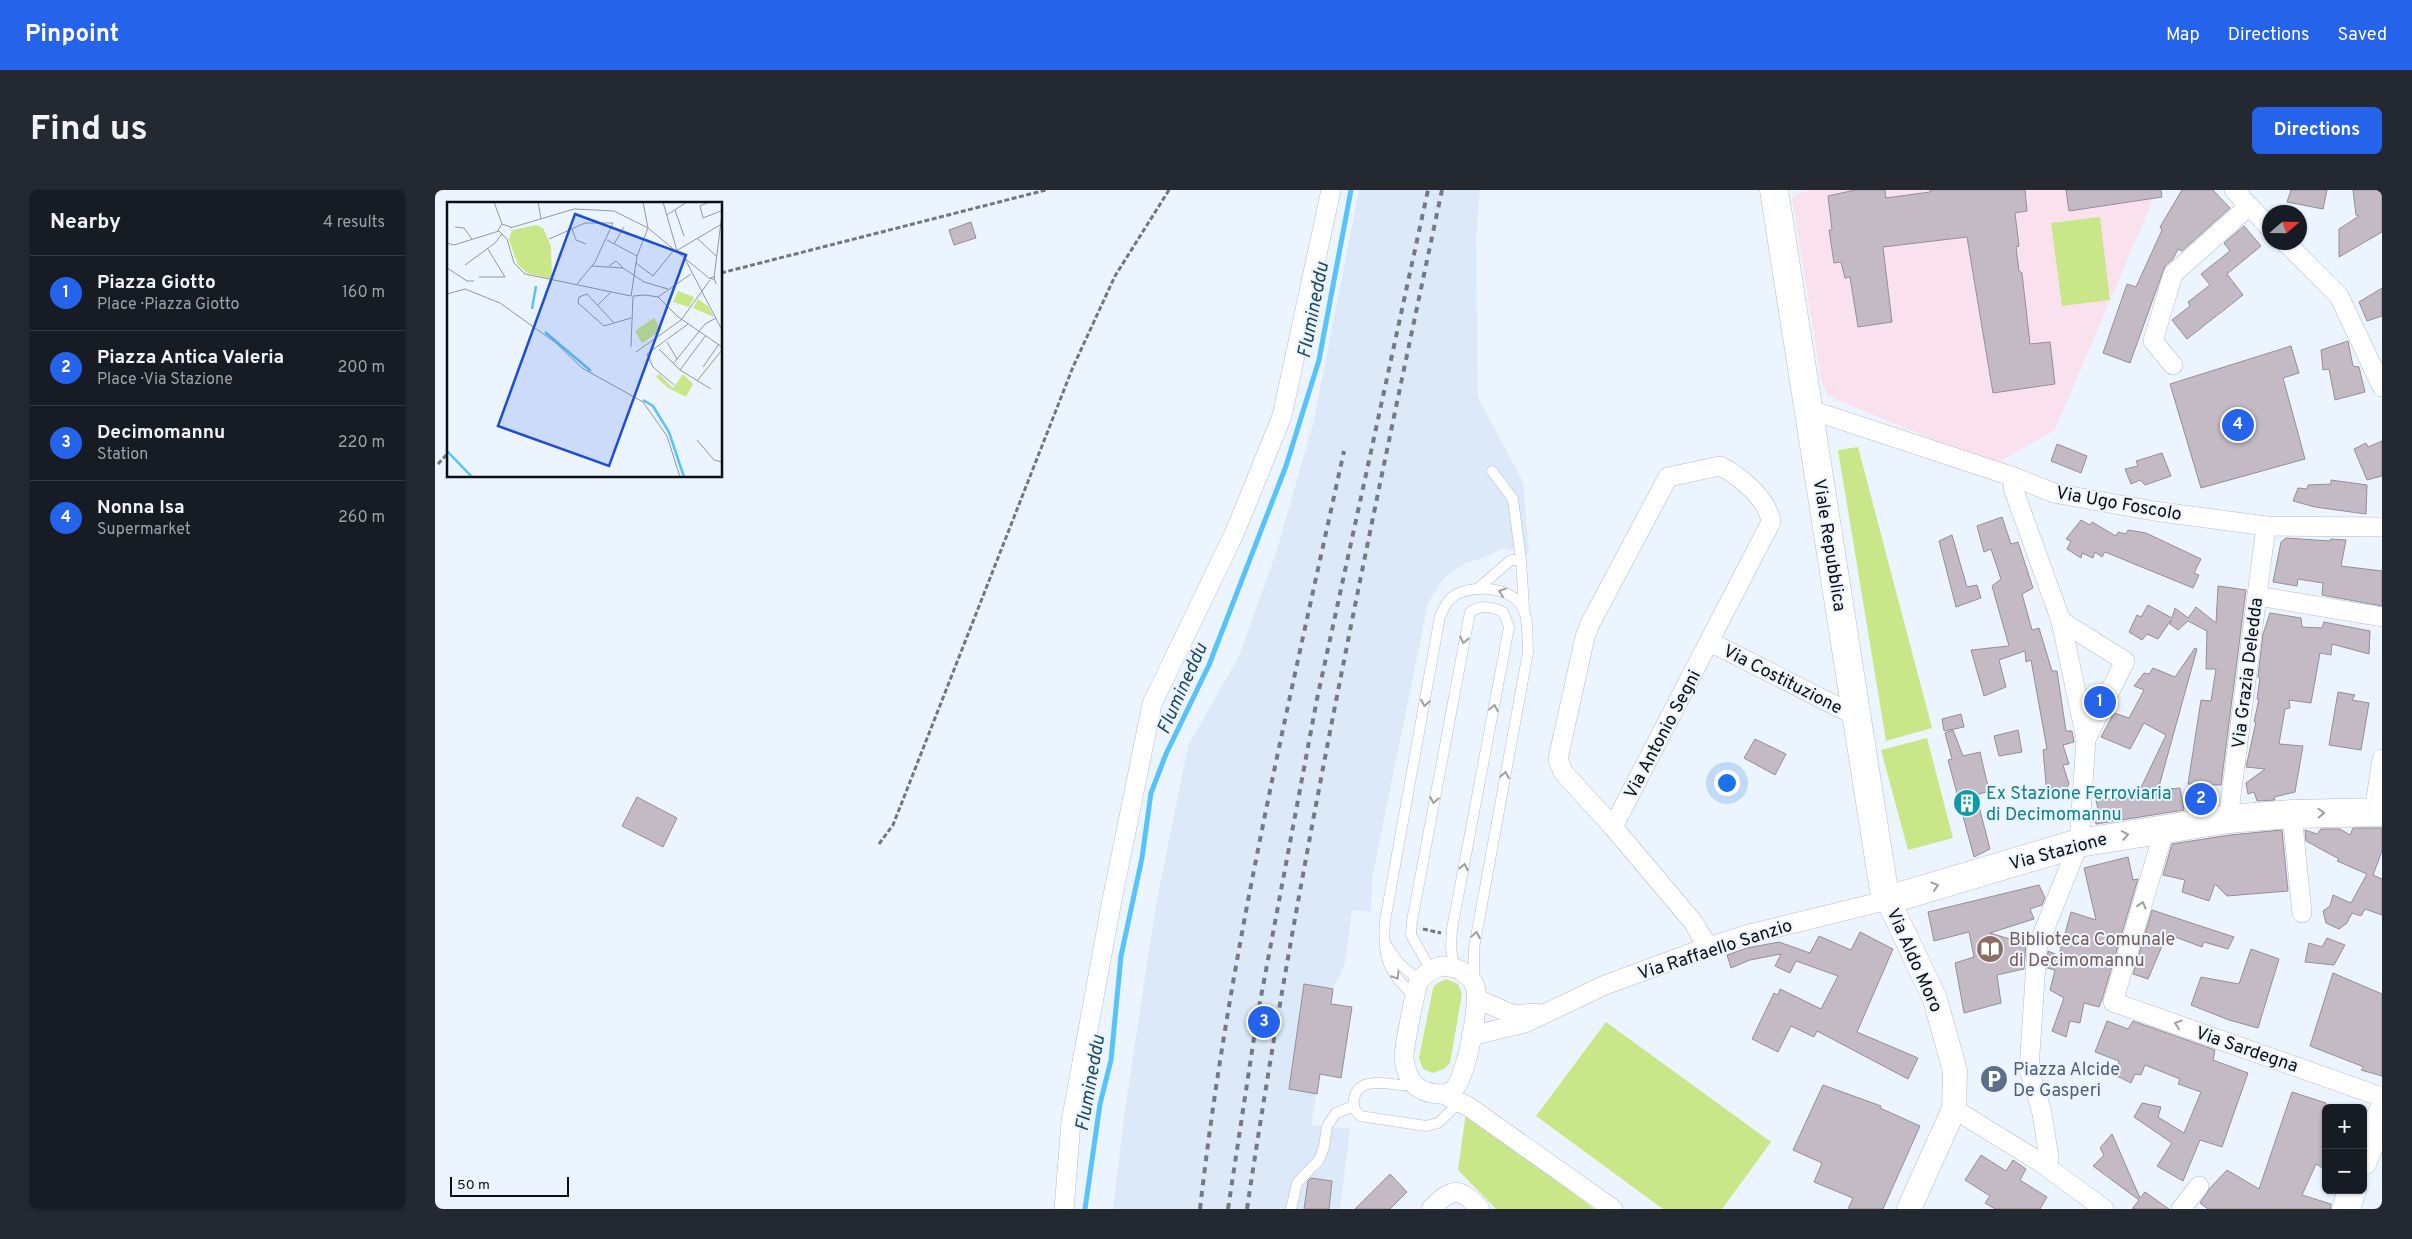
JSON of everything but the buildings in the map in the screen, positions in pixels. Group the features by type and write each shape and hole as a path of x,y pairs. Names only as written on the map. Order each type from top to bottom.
{"main road":[{"name":"Viale Repubblica","path":"1774,190 1856,716 1884,890 1888,900"},
{"name":"Via Stazione","path":"1888,900 2079,843 2228,819 2292,814 2378,812"},
{"path":"2367,1149 2381,1112"},
{"path":"2345,1209 2351,1194"}],"street":[{"path":"1064,1209 1071,1122 1112,900 1152,704 1235,532 1282,416 1331,190"},
{"path":"2234,190 2262,220"},
{"path":"2173,365 2153,341 2173,274 2249,206"},
{"path":"2293,250 2339,296 2382,387"},
{"name":"Via Ugo Foscolo","path":"1808,409 2014,477 2054,493 2154,511 2266,526 2382,527"},
{"name":"Via Antonio Segni","path":"1720,466 1758,496 1770,512 1771,522 1710,642 1613,827 1563,772 1558,759 1585,637 1599,606 1668,477 1720,466"},
{"path":"2014,477 2013,488 2061,621 2086,739 2079,843 2037,948 2029,1069 2042,1113 2049,1158 2047,1166"},
{"name":"Via Grazia Deledda","path":"2228,819 2266,526"},
{"path":"2257,596 2382,617"},
{"path":"2061,621 2125,662 2086,739"},
{"name":"Via Costituzione","path":"1710,642 1856,716"},
{"path":"2378,812 2382,759"},
{"path":"2292,814 2302,913"},
{"path":"1613,827 1693,922 1708,947"},
{"name":"Via Sardegna","path":"2165,828 2113,1002 2273,1058 2381,1112"},
{"name":"Via Raffaello Sanzio","path":"1471,1036 1511,1028 1605,985 1708,947 1746,935 1888,900"},
{"name":"Via Aldo Moro","path":"1888,900 1935,999 1955,1071 1954,1109"},
{"path":"1454,967 1441,966 1422,983 1403,1058 1408,1074 1415,1085 1430,1093 1451,1098 1613,1209"},
{"name":"Via Raffaello Sanzio","path":"1454,967 1466,974 1475,991 1514,1015 1547,1012"},
{"path":"1451,1098 1452,1090 1458,1084 1466,1062 1471,1036 1475,991"},
{"path":"1909,1209 1954,1109 2047,1166 2104,1209"},
{"path":"2181,1209 2199,1186"},
{"path":"1431,1209 1444,1196 1457,1192 1467,1195 1480,1209"}],"lane":[{"path":"1475,991 1474,948 1528,652 1521,560 1513,499 1492,471"},
{"path":"1477,590 1511,560 1521,560"},
{"path":"1422,983 1402,985 1387,960 1384,942 1385,921 1440,616 1450,598 1485,588 1503,591 1516,598 1524,609"},
{"path":"1422,983 1411,935 1411,927 1470,612 1481,606 1491,606 1503,612 1509,627 1452,935 1451,948 1454,967"},
{"path":"1384,942 1398,962 1422,983"},
{"path":"1415,1085 1403,1087 1370,1082 1360,1086 1355,1092 1354,1106 1360,1116 1426,1126 1438,1123 1451,1098"},
{"path":"1291,1209 1297,1183 1319,1160 1324,1147 1327,1126 1336,1112 1354,1106"}],"path":[{"path":"723,273 1046,190"},
{"path":"879,844 893,825 1073,367 1115,276 1169,190"},
{"path":"438,464 447,454"},
{"path":"1411,927 1452,935"}],"shaded area":[{"path":"1359,190 1480,190 1476,240 1478,397 1523,482 1529,555 1502,548 1491,555 1466,563 1443,579 1428,603 1372,879 1371,912 1352,910 1345,964 1333,989 1331,1004 1352,1007 1341,1078 1320,1074 1311,1125 1350,1129 1340,1209 1113,1209 1125,1110 1155,910 1188,746 1239,656 1277,550 1314,420"},
{"path":"1808,190 2157,190 2055,430 1994,465 1828,396 1821,380 1792,197"}],"green space":[{"path":"2100,217 2110,300 2062,306 2051,223"},
{"path":"1858,447 1932,728 1886,741 1838,450"},
{"path":"1927,738 1953,838 1908,850 1881,750"},
{"path":"1446,979 1458,984 1462,994 1450,1063 1444,1069 1433,1073 1423,1069 1419,1058 1433,988 1436,984"},
{"path":"1606,1022 1771,1142 1722,1209 1663,1209 1536,1116"},
{"path":"1466,1112 1594,1209 1496,1209 1458,1170"}],"waterway":[{"name":"Flumineddu","path":"1085,1209 1100,1104 1111,1060 1121,956 1142,858 1151,793 1166,754 1209,665 1286,466 1319,360 1351,190"}],"railway":[{"path":"1228,1209 1257,1018 1317,699 1428,190"},
{"path":"1247,1209 1267,1081 1312,825 1362,571 1442,190"},
{"path":"1200,1209 1212,1113 1227,1018 1262,828 1344,451"}],"place":[{"name":"Nonna Isa","path":"2238,425"},
{"name":"Piazza Giotto","path":"2100,702"},
{"name":"Piazza Antica Valeria","path":"2201,799"},
{"name":"Ex Stazione Ferroviaria di Decimomannu","path":"1967,803"},
{"name":"Biblioteca Comunale di Decimomannu","path":"1990,949"},
{"name":"Decimomannu","path":"1264,1022"},
{"name":"Piazza Alcide De Gasperi","path":"1994,1079"}]}
